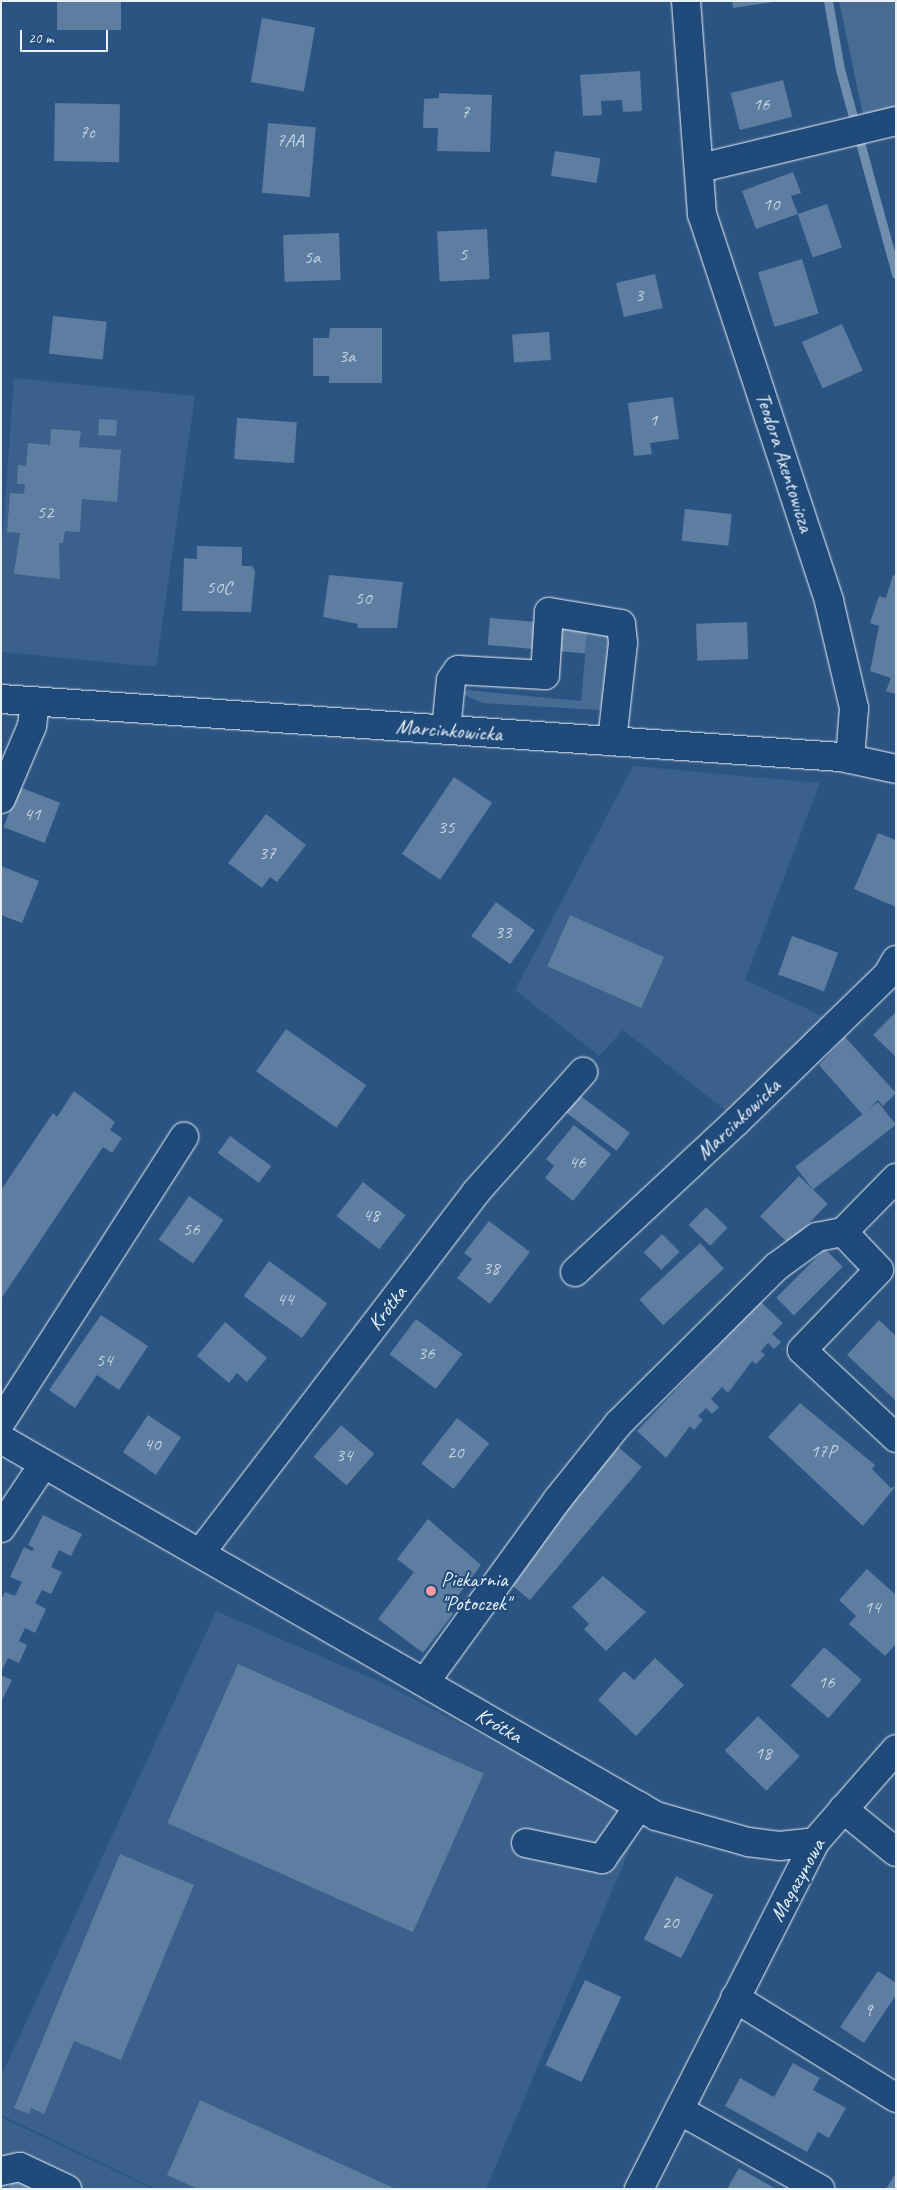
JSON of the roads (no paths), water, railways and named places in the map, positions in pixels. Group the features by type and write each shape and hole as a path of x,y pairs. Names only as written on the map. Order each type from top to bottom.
{"street":[{"name":"Teodora Axentowicza","path":"686,1 702,214 826,590 848,671 854,708 850,759"},
{"path":"700,168 888,122"},
{"path":"446,730 451,680 458,670 545,675 549,612 621,624 623,643 612,741"},
{"name":"Marcinkowicka","path":"1,699 850,759 896,769"},
{"path":"1,799 32,726 35,701"},
{"name":"Marcinkowicka","path":"574,1272 736,1122 888,974 896,960"},
{"name":"Krótka","path":"201,1552 476,1192 582,1072"},
{"path":"1,1422 184,1137"},
{"path":"425,1682 551,1507 618,1424 776,1267 817,1237 843,1232 896,1178"},
{"path":"843,1232 879,1270 802,1350 896,1438"},
{"name":"Krótka","path":"1,1439 43,1466 201,1552 639,1806 708,1833 748,1842 780,1846 815,1842"},
{"path":"1,1528 43,1466"},
{"name":"Magazynowa","path":"639,2189 815,1842 896,1749"},
{"path":"526,1843 602,1859 639,1806"},
{"path":"843,1809 896,1852"},
{"path":"735,1998 896,2098"},
{"path":"679,2110 820,2189"},
{"path":"1,2171 20,2167 67,2189"}],"waterway":[{"path":"828,1 840,69 896,274"}],"place":[{"name":"Piekarnia \"Potoczek\"","path":"431,1591"}]}
